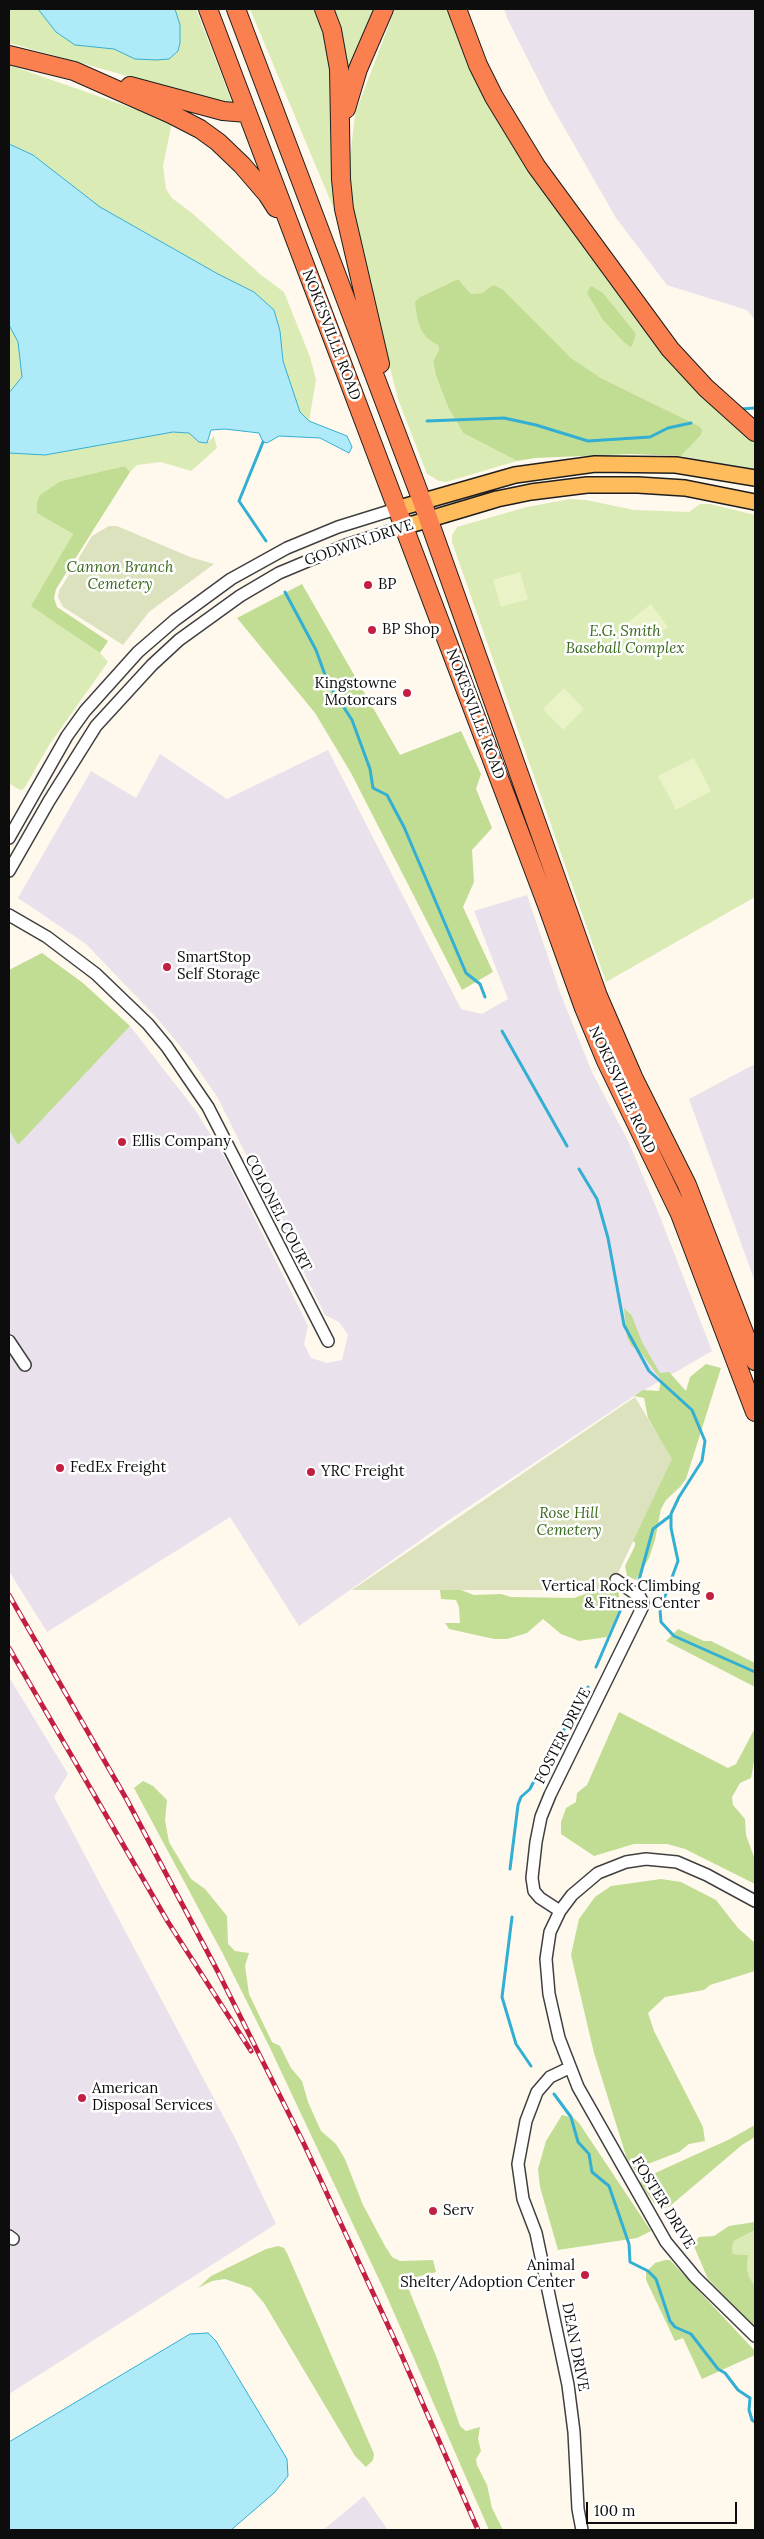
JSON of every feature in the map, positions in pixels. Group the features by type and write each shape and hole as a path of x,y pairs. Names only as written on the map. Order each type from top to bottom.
{"highway":[{"name":"NOKESVILLE ROAD","path":"208,9 547,905 584,1008 606,1061 680,1214 755,1412"},
{"name":"NOKESVILLE ROAD","path":"236,9 429,520 598,996 634,1079 687,1185 755,1360"},
{"path":"324,9 332,30 339,69 342,192 348,230 375,340 387,406"},
{"path":"341,142 352,86 384,9"},
{"path":"457,9 478,65 494,97 536,166 670,349 706,388 755,432"},
{"path":"9,55 223,111 247,113"},
{"path":"74,71 171,114 218,142 267,194 301,256"}],"main road":[{"name":"GODWIN DRIVE","path":"396,509 514,475 595,464 676,465 755,478"},
{"name":"GODWIN DRIVE","path":"403,527 531,492 587,485 638,485 685,488 755,502"}],"street":[{"name":"GODWIN DRIVE","path":"9,838 67,736 85,711 138,652 198,602 256,564 323,533 396,509"},
{"name":"GODWIN DRIVE","path":"9,871 49,801 96,726 152,665 211,615 279,573 346,544 403,527"},
{"path":"138,652 152,665"},
{"name":"COLONEL COURT","path":"9,915 48,937 96,974 148,1024 167,1047 208,1107 328,1341"},
{"path":"9,1341 25,1364"},
{"name":"FOSTER DRIVE","path":"560,1911 540,1898 534,1891 532,1872 536,1842 550,1795 642,1608 643,1603 640,1597 616,1580"},
{"path":"569,2068 557,2030 546,1971 548,1941 560,1911 580,1887 598,1873 626,1862 646,1859 668,1860 685,1865 755,1901"},
{"name":"FOSTER DRIVE","path":"569,2068 666,2242 695,2277 755,2336"},
{"name":"DEAN DRIVE","path":"569,2068 550,2077 537,2092 526,2121 518,2164 523,2199 536,2234 568,2385 574,2432 578,2509 582,2530"}],"shaded area":[{"path":"504,9 755,9 755,320 747,310 667,285 616,218 549,101"},
{"path":"328,750 461,1009 482,1014 508,999 474,911 527,895 561,995 592,1072 629,1143 659,1214 712,1351 634,1396 446,1522 299,1626 230,1517 47,1632 9,1571 9,1130 18,1144 130,1026 196,1111 226,1160 308,1326 304,1344 311,1358 327,1363 342,1360 348,1335 339,1322 325,1315 218,1098 191,1059 155,1016 86,944 18,898 91,771 136,798 160,754 227,799"},
{"path":"755,1064 755,1282 689,1099"},
{"path":"9,1677 68,1774 54,1797 237,2142 276,2224 9,2394"},
{"path":"364,2496 388,2530 323,2530"}],"green space":[{"path":"9,9 38,9 56,32 75,45 114,49 131,56 169,59 178,51 180,43 180,25 175,9 196,9 232,102 228,104 9,43"},
{"path":"250,9 315,9 320,20 330,67 336,214"},
{"path":"329,9 377,9 346,77"},
{"path":"395,9 452,9 512,139 752,439 755,446 755,469 681,456 701,435 699,426 587,371 493,285 482,293 471,294 458,279 420,297 428,339 439,346 433,363 436,376 448,407 463,433 517,461 446,482 439,481 427,474 398,399 353,222 349,168 355,114"},
{"path":"9,65 172,122 163,166 166,189 172,198 193,214 261,275 284,292 310,357 316,380 309,421 300,412 283,361 280,331 254,292 218,274 100,207 33,155 9,144"},
{"path":"458,279 471,294 482,293 493,285 502,289 571,358 599,377 699,426 702,430 701,435 681,456 630,454 535,458 517,461 463,433 448,407 436,376 433,362 439,346 428,339 421,330 415,302 420,297"},
{"path":"591,286 603,293 636,334 632,346 630,347 624,342 603,320 587,293"},
{"path":"9,325 18,342 22,377 9,393"},
{"path":"173,432 189,433 207,443 214,436 217,448 191,471 161,462 137,465 130,472 125,466 61,481 38,513 73,534 32,606 100,653 108,662 49,745 25,787 22,790 18,789 9,783 9,453 45,455"},
{"path":"125,466 130,472 56,589 54,598 57,607 108,641 100,653 31,606 73,534 37,513 37,503 40,495 61,481"},
{"name":"E.G. Smith Baseball Complex","path":"570,499 586,500 634,510 689,512 700,504 710,504 755,515 755,897 606,982 452,542 452,535 457,527 527,507"},
{"name":"Cannon Branch Cemetery","path":"109,526 117,526 190,557 214,564 149,612 123,645 63,607 58,597 59,591 92,536"},
{"path":"520,572 528,599 501,607 493,580"},
{"path":"302,584 400,755 461,731 481,774 476,789 492,828 472,850 474,882 463,907 493,972 462,990 351,773 315,713 237,618"},
{"path":"651,604 668,627 643,645 627,623"},
{"path":"564,688 584,709 563,730 543,709"},
{"path":"694,758 711,791 676,810 658,776"},
{"path":"42,953 83,983 130,1026 18,1145 9,1130 9,970"},
{"path":"624,1308 632,1316 642,1342 660,1373 669,1372 686,1391 690,1377 706,1364 721,1368 686,1479 666,1500 661,1509 655,1540 649,1558 636,1580 627,1576 625,1566 635,1546 635,1542 630,1541 660,1439 648,1418 644,1398 634,1396 643,1390 659,1391 661,1380 642,1354 631,1345 627,1337"},
{"name":"Rose Hill Cemetery","path":"635,1397 672,1459 610,1590 352,1590"},
{"path":"613,1587 619,1591 619,1610 607,1637 579,1641 561,1634 543,1619 527,1633 507,1639 494,1639 449,1629 445,1623 460,1623 459,1607 456,1600 441,1599 440,1590 461,1590 474,1595 501,1594 511,1597 574,1598 599,1589"},
{"path":"678,1629 704,1641 711,1641 755,1663 755,1687 666,1641"},
{"path":"619,1712 728,1768 736,1764 755,1728 755,1756 751,1778 740,1783 732,1797 733,1805 745,1819 746,1835 755,1860 755,1884 685,1849 667,1844 634,1844 594,1856 561,1834 561,1822 566,1808 576,1802 577,1793 587,1785"},
{"path":"143,1781 153,1786 167,1800 165,1820 169,1842 191,1879 205,1889 227,1916 228,1944 235,1951 249,1953 245,1966 249,1994 272,2042 280,2046 291,2068 302,2081 308,2102 321,2131 336,2144 345,2159 363,2205 385,2246 392,2257 400,2261 433,2260 436,2272 405,2280 438,2361 460,2426 466,2431 480,2427 478,2439 481,2451 476,2459 477,2465 487,2485 492,2508 503,2530 489,2530 384,2290 270,2048 223,1954 134,1788"},
{"path":"661,1879 681,1882 716,1900 738,1928 755,1943 755,1971 710,1985 704,1990 665,1997 648,2013 654,2031 703,2127 705,2141 689,2144 679,2152 640,2167 636,2172 627,2159 594,2053 571,1955 579,1919 595,1897 611,1886"},
{"path":"562,2115 574,2118 579,2123 651,2231 637,2238 558,2250 540,2187 538,2169 546,2141"},
{"path":"755,2125 755,2137 742,2145 670,2206 664,2208 654,2203 640,2183 642,2179 730,2139"},
{"path":"755,2222 755,2230 734,2241 732,2247 733,2254 748,2255 747,2268 749,2277 755,2286 755,2328 708,2279 693,2244 699,2237 714,2236 729,2226"},
{"path":"755,2230 755,2286 749,2277 747,2268 748,2255 733,2254 732,2247 734,2241"},
{"path":"278,2246 284,2248 287,2253 374,2454 373,2460 366,2467 355,2456 264,2303 251,2288 225,2279 212,2281 198,2288 211,2276 266,2249"},
{"path":"670,2260 755,2351 755,2355 702,2379 683,2338 675,2341 646,2280 646,2272 655,2263"}],"water":[{"path":"38,9 175,9 180,25 178,51 169,59 135,59 114,49 75,45 56,32"},
{"path":"9,144 33,155 100,207 218,274 254,292 274,310 280,331 283,361 300,412 309,421 347,436 352,447 349,453 320,438 279,436 267,443 263,442 259,433 225,429 211,430 207,443 199,442 189,433 173,432 45,455 9,453 9,393 22,377 18,342 9,325"},
{"path":"208,2333 216,2341 287,2459 288,2476 274,2493 231,2530 9,2530 9,2442 190,2334"}],"waterway":[{"path":"740,409 755,408"},
{"path":"427,421 504,418 536,425 588,441 650,437 668,428 691,423"},
{"path":"263,442 239,501 266,541"},
{"path":"285,592 316,650 328,683 352,720 370,769 373,788 387,795 404,827 466,973 480,984 485,997"},
{"path":"502,1031 567,1146"},
{"path":"579,1169 597,1199 608,1238 624,1325 649,1371 692,1410 705,1441 702,1461 679,1497 671,1514 671,1528 678,1561 660,1610 661,1622 674,1636 755,1672"},
{"path":"639,1580 653,1529 670,1516"},
{"path":"596,1667 624,1602"},
{"path":"546,1758 587,1693 588,1687"},
{"path":"510,1869 518,1805 521,1797 530,1789 537,1775"},
{"path":"512,1917 502,1997 516,2044 531,2066"},
{"path":"554,2094 571,2117 578,2142 589,2154 592,2172 609,2186 629,2244 630,2262 648,2271 656,2279 670,2321 675,2327 691,2334 718,2369 725,2373 738,2390 750,2398 749,2410 752,2420 755,2422"}],"railway":[{"path":"9,1595 127,1800 217,1970 304,2144 398,2347 478,2530"},
{"path":"9,1648 168,1922 251,2051"}],"place":[{"name":"BP","path":"368,585"},
{"name":"BP Shop","path":"372,630"},
{"name":"Kingstowne Motorcars","path":"407,693"},
{"name":"SmartStop Self Storage","path":"167,967"},
{"name":"Ellis Company","path":"122,1142"},
{"name":"FedEx Freight","path":"60,1468"},
{"name":"YRC Freight","path":"311,1472"},
{"name":"Vertical Rock Climbing & Fitness Center","path":"710,1596"},
{"name":"American Disposal Services","path":"82,2098"},
{"name":"Serv","path":"433,2211"},
{"name":"Animal Shelter/Adoption Center","path":"585,2275"}]}
